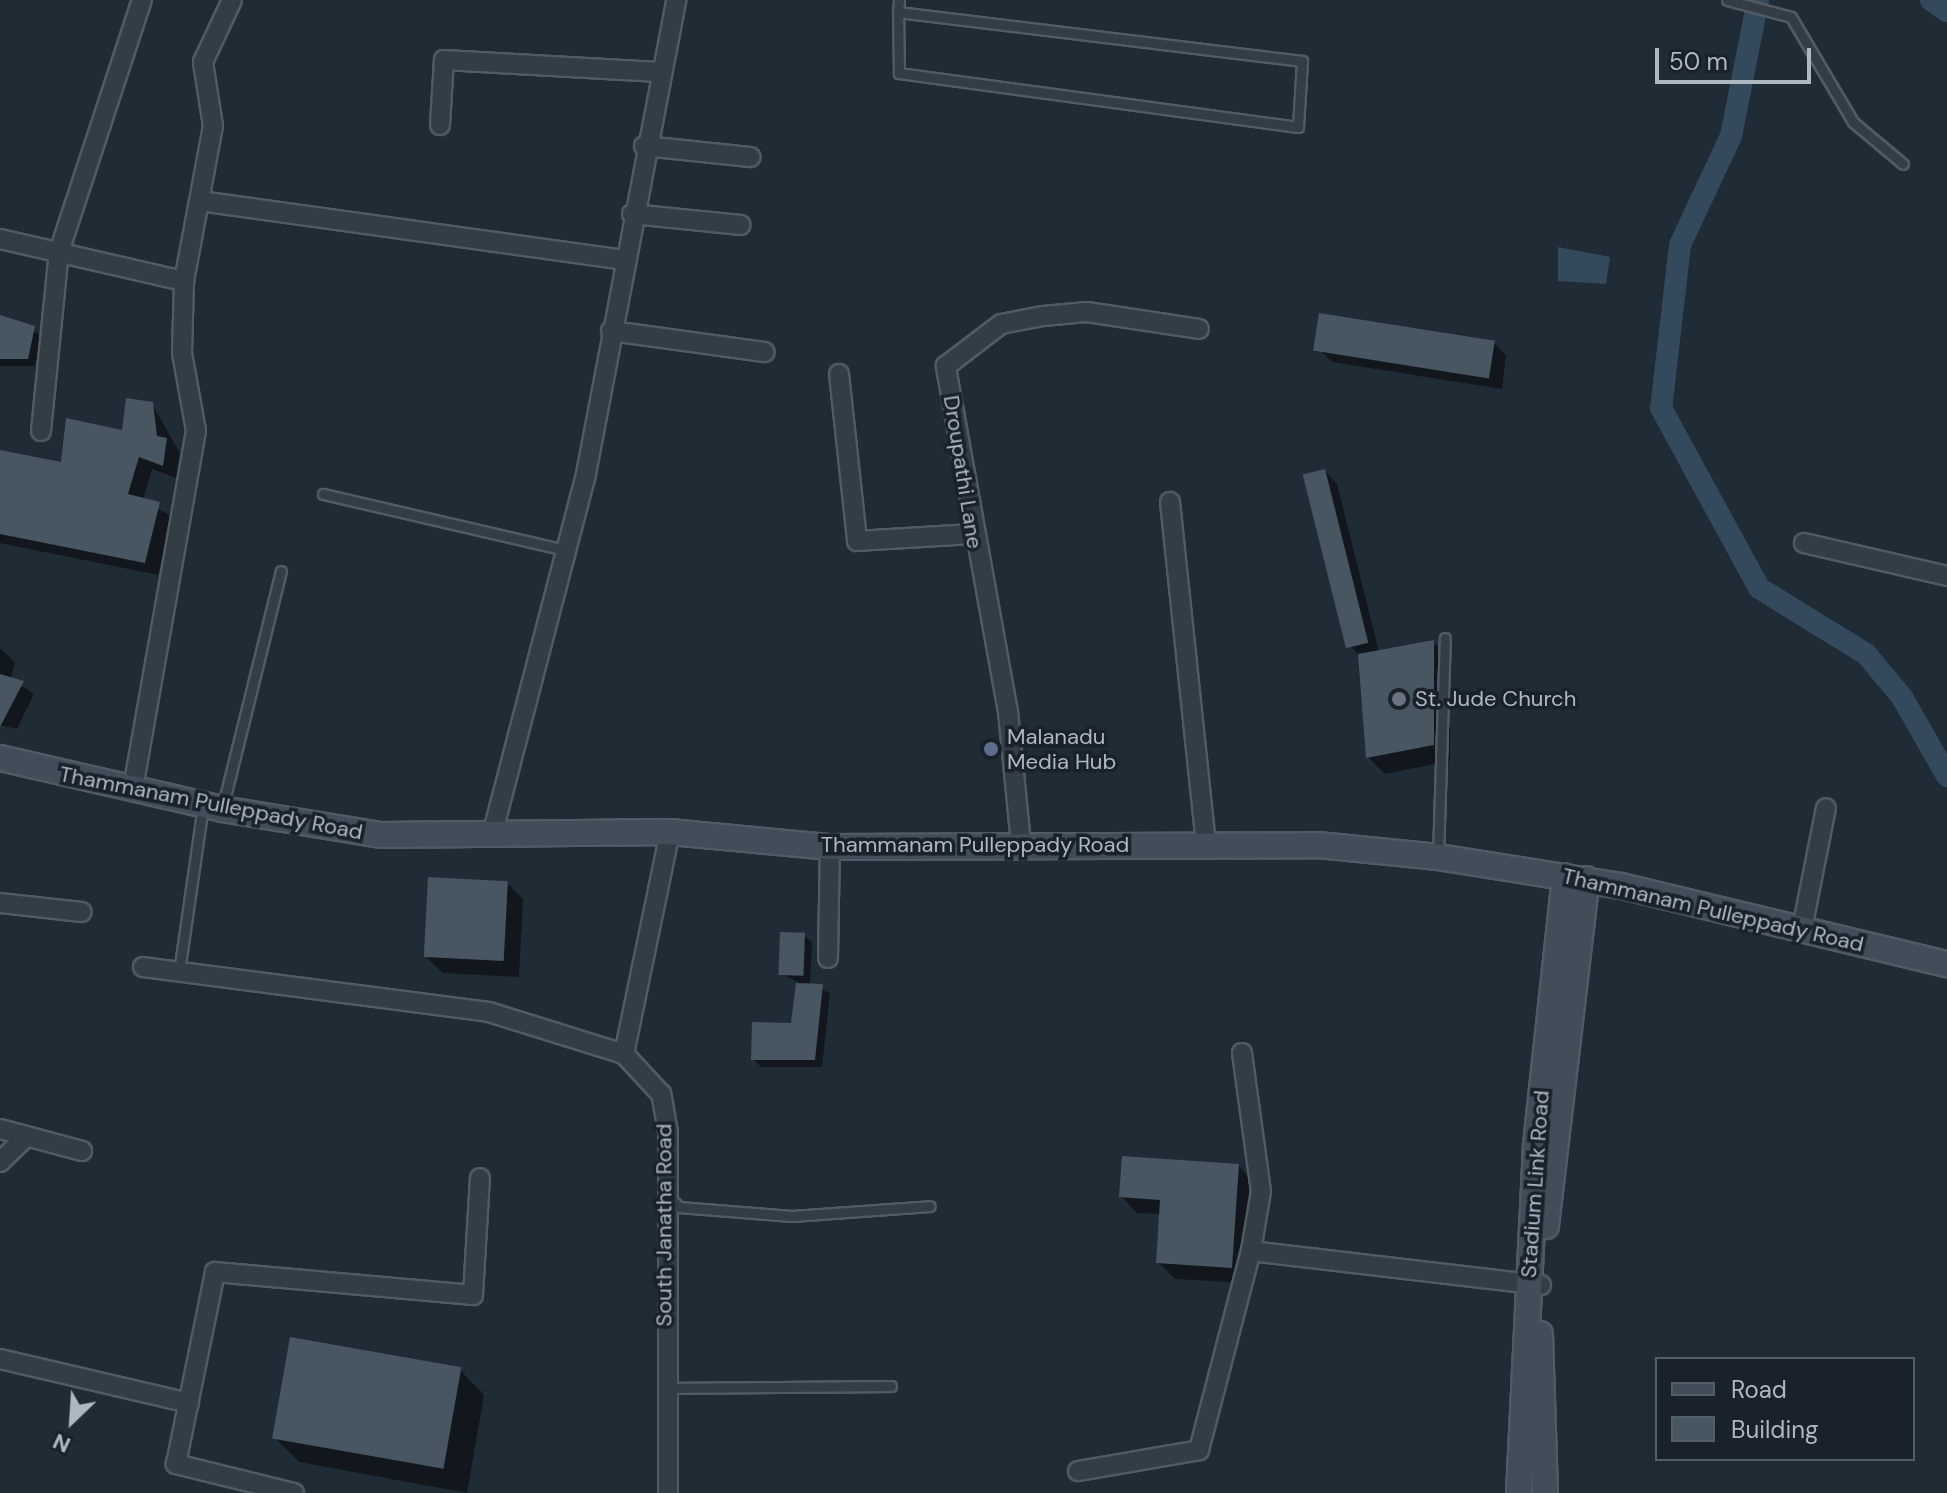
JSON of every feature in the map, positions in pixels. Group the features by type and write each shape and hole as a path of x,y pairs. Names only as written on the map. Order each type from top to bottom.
{"main road":[{"name":"Thammanam Pulleppady Road","path":"0,758 212,806 381,835 670,832 830,847 1318,845 1438,857 1576,878 1947,964"},
{"name":"Stadium Link Road","path":"1519,1493 1534,1284 1576,878"},
{"name":"Stadium Link Road","path":"1534,1284 1545,1493"}],"street":[{"path":"41,431 59,252 142,0"},
{"path":"133,789 196,431 182,353 184,281 213,126 203,62 232,0"},
{"path":"492,835 566,550 611,331 644,146 676,0"},
{"path":"440,125 444,60 659,72"},
{"path":"644,146 750,157"},
{"path":"200,201 624,260"},
{"path":"632,214 740,225"},
{"path":"0,239 184,281"},
{"name":"Droupathi Lane","path":"1021,844 1008,712 972,534 946,366 1001,324 1043,316 1087,312 1199,329"},
{"path":"611,331 765,352"},
{"path":"839,374 857,541 972,534"},
{"path":"1170,502 1206,845"},
{"path":"1804,543 1947,576"},
{"path":"1802,929 1826,808"},
{"path":"143,967 489,1012 624,1054 643,990 670,832"},
{"path":"828,958 830,847"},
{"path":"0,903 82,912"},
{"path":"1078,1471 1199,1450 1251,1251 1261,1191 1242,1053"},
{"name":"South Janatha Road","path":"624,1054 661,1094 667,1196 668,1493"},
{"path":"0,1129 82,1151"},
{"path":"0,1162 27,1136"},
{"path":"294,1493 176,1464 215,1272 473,1295 480,1178"},
{"path":"1251,1251 1534,1284"},
{"path":"0,1359 189,1403"}],"lane":[{"path":"898,12 1302,61 1298,127 899,73 898,12 899,0"},
{"path":"1727,0 1742,8 1791,17 1853,122 1903,164"},
{"path":"323,494 566,550"},
{"path":"179,972 212,806 281,571"},
{"path":"1438,857 1445,638"},
{"path":"667,1196 679,1207 792,1216 930,1206"},
{"path":"666,1388 891,1386"}],"water":[{"path":"1558,247 1610,257 1606,284 1558,281"}],"building":[{"path":"1319,313 1495,341 1489,378 1313,351"},
{"path":"0,315 35,326 28,359 0,359"},
{"path":"126,398 153,402 157,436 167,438 163,466 139,457 128,494 160,502 145,563 0,534 0,450 61,462 66,418 122,430"},
{"path":"1325,469 1368,643 1346,648 1303,475"},
{"name":"St. Jude Church","path":"1434,640 1434,745 1366,758 1358,654"},
{"path":"0,674 24,681 0,727"},
{"path":"428,877 508,881 504,961 424,957"},
{"path":"780,932 805,933 803,976 778,975"},
{"path":"796,983 823,984 815,1060 751,1060 752,1022 791,1023"},
{"path":"1122,1156 1239,1164 1232,1268 1156,1263 1160,1200 1119,1197"},
{"path":"290,1337 461,1367 443,1469 272,1438"}],"waterway":[{"path":"1758,0 1731,136 1680,245 1661,408 1759,588 1866,654 1902,697 1947,776"},
{"path":"1931,0 1947,11"}],"place":[{"name":"St. Jude Church","path":"1399,699"},
{"name":"Malanadu Media Hub","path":"991,749"}]}
